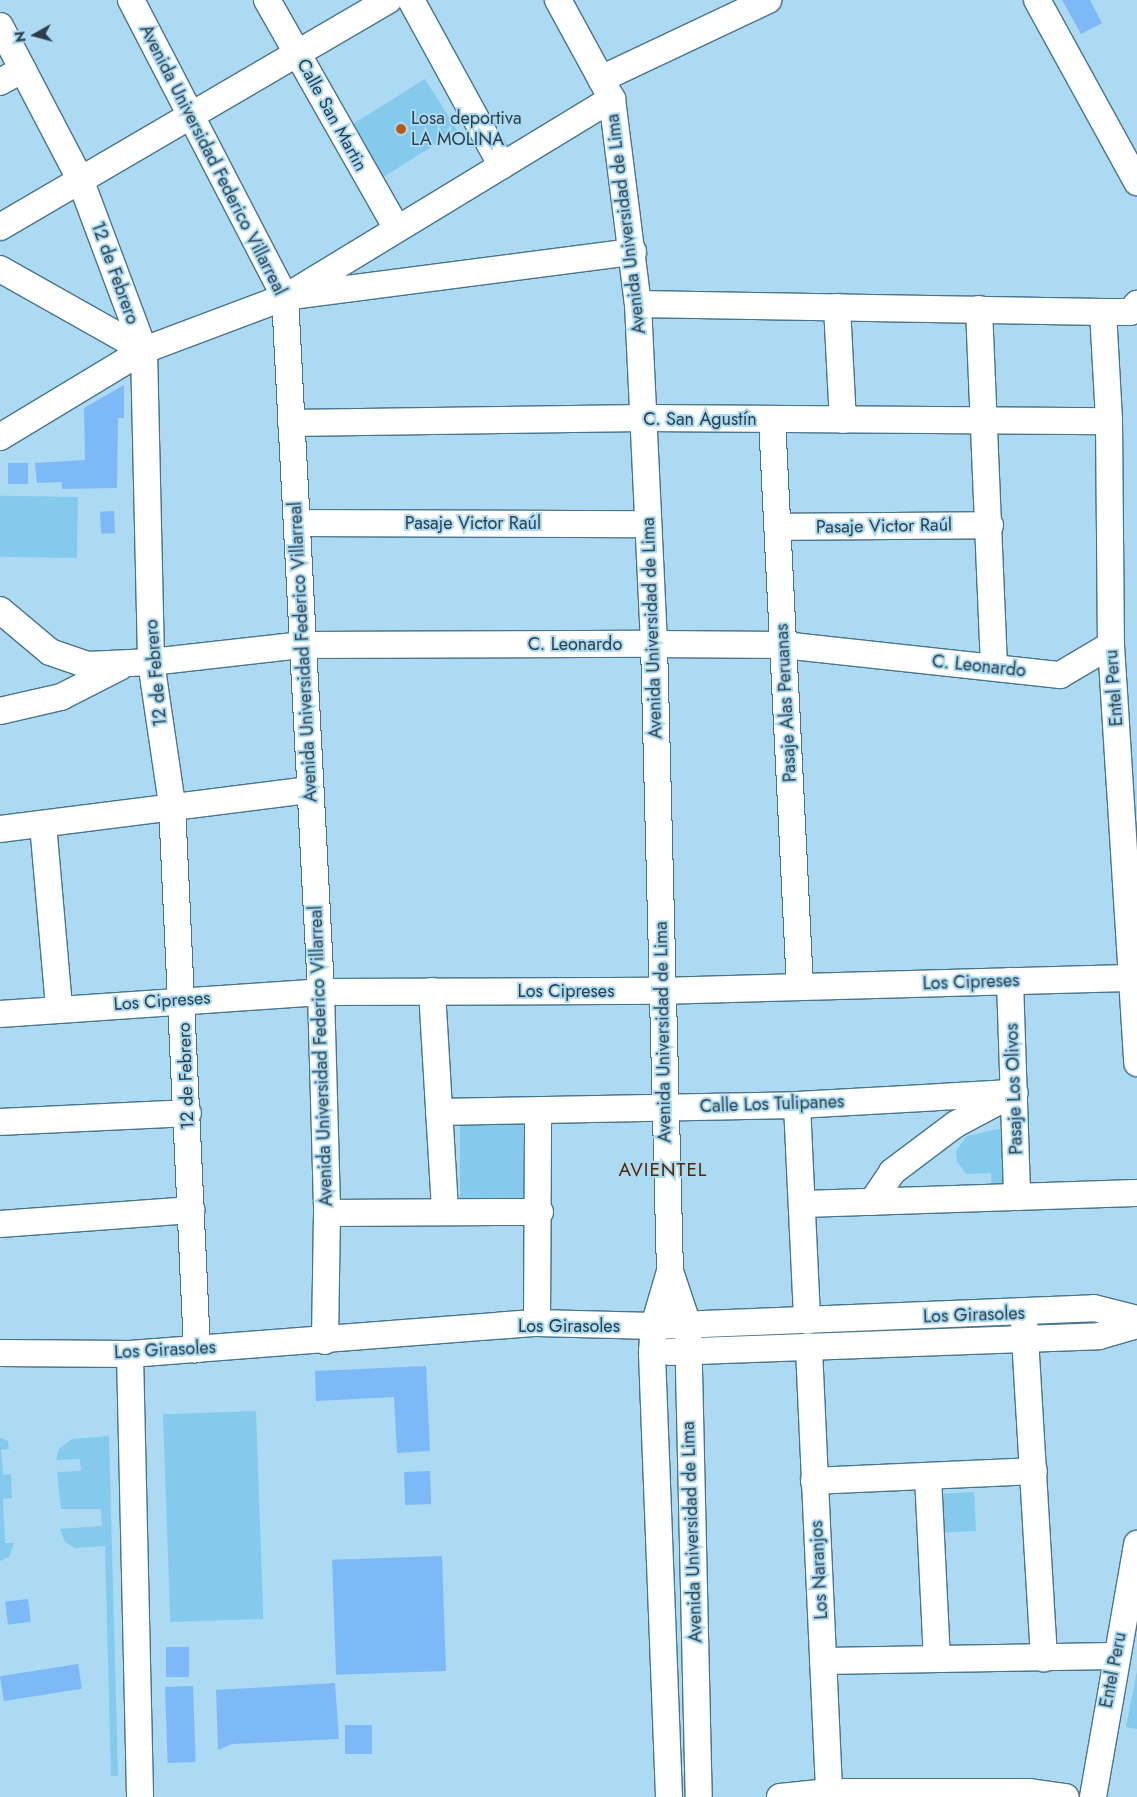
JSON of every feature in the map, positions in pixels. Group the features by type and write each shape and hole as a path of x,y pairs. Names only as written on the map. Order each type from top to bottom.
{"street":[{"name":"Avenida Universidad Federico Villarreal","path":"131,0 192,112 285,297 309,790 321,992 327,1213 325,1341"},
{"name":"Calle San Martin","path":"267,0 397,229"},
{"path":"0,227 296,51 388,0"},
{"path":"411,0 502,166"},
{"name":"Avenida Universidad de Lima","path":"558,0 606,89 633,252 638,304 654,644 664,1107 670,1271 688,1325 687,1351 699,1797"},
{"path":"0,437 144,350 285,297 502,166 606,89 731,8 768,0"},
{"path":"1037,0 1137,182"},
{"name":"12 de Febrero","path":"0,26 80,178 144,350 139,663 172,805 184,1000 197,1349"},
{"path":"0,82 23,69"},
{"path":"285,297 633,252"},
{"path":"0,270 144,350"},
{"path":"638,304 1103,312 1130,312 1137,304"},
{"path":"837,307 843,420"},
{"path":"979,309 986,420 994,667"},
{"name":"Entel Peru","path":"1103,312 1109,421 1111,645 1137,1063"},
{"name":"C. San Agustín","path":"292,423 643,418 1109,421"},
{"name":"Pasaje Alas Peruanas","path":"772,419 800,987"},
{"name":"Pasaje Victor Raúl","path":"297,523 648,524"},
{"name":"Pasaje Victor Raúl","path":"777,527 990,525"},
{"name":"C. Leonardo","path":"0,610 50,652 86,665 139,663 303,645 783,645 1060,675 1111,645"},
{"path":"0,711 61,697 139,663"},
{"path":"0,829 172,805 309,790"},
{"path":"43,824 59,1008"},
{"name":"Los Cipreses","path":"0,1014 59,1008 321,992 662,991 1133,978"},
{"name":"Pasaje Los Olivos","path":"1010,981 1018,1197"},
{"path":"432,991 444,1210"},
{"path":"872,1202 892,1172 926,1146 1015,1093"},
{"name":"Calle Los Tulipanes","path":"439,1112 797,1104 1015,1093"},
{"path":"797,1104 807,1321"},
{"path":"537,1324 540,1212 538,1111"},
{"path":"0,1122 188,1113"},
{"path":"802,1204 1137,1194"},
{"path":"0,1224 191,1210"},
{"path":"327,1213 444,1210 540,1212"},
{"name":"Avenida Universidad de Lima","path":"669,1797 652,1352 654,1326 670,1271"},
{"name":"Los Girasoles","path":"0,1353 130,1354 537,1324 654,1326 1024,1313 1094,1308 1137,1319"},
{"path":"1024,1313 1024,1339 1034,1472 1044,1658"},
{"path":"652,1352 810,1348 1099,1336 1137,1325"},
{"name":"Los Naranjos","path":"810,1348 814,1481 829,1792"},
{"path":"130,1354 140,1797"},
{"path":"814,1481 1034,1472"},
{"path":"928,1476 937,1658"},
{"name":"Entel Peru","path":"1093,1797 1114,1656 1137,1544"},
{"path":"823,1662 937,1658 1114,1656"},
{"path":"780,1797 829,1792 1030,1792 1066,1797"}],"shaded area":[{"name":"Losa deportiva LA MOLINA","path":"425,79 457,131 378,180 346,128"},
{"path":"0,496 78,497 77,558 0,557"},
{"path":"460,1120 533,1120 533,1206 460,1206"},
{"path":"999,1129 1013,1131 1015,1194 992,1195 991,1173 966,1174 957,1161 956,1151 967,1136"},
{"path":"256,1411 263,1619 170,1622 163,1414"},
{"path":"109,1436 118,1776 111,1776 105,1546 75,1548 65,1542 60,1529 102,1526 101,1509 61,1509 57,1472 81,1471 80,1459 56,1460 59,1449 72,1439"},
{"path":"0,1438 8,1441 9,1449 1,1450 3,1475 11,1474 12,1498 3,1499 5,1543 14,1543 9,1557 0,1561"},
{"path":"974,1492 976,1531 938,1533 936,1494"},
{"path":"1137,1671 1137,1729 1126,1727"}],"building":[{"path":"1062,0 1090,0 1102,23 1081,34"},
{"path":"124,385 124,418 118,418 117,488 62,489 62,482 37,483 35,463 85,460 84,408"},
{"path":"8,463 28,463 28,484 8,484"},
{"path":"114,511 115,533 101,534 100,512"},
{"path":"426,1366 430,1451 397,1453 394,1397 316,1401 315,1371"},
{"path":"430,1471 431,1504 405,1505 404,1472"},
{"path":"442,1556 446,1671 336,1675 332,1560"},
{"path":"28,1599 31,1622 8,1625 5,1602"},
{"path":"166,1647 189,1647 189,1677 166,1677"},
{"path":"78,1664 82,1689 4,1701 0,1676"},
{"path":"335,1683 339,1739 232,1744 218,1750 216,1690"},
{"path":"193,1686 196,1762 168,1763 165,1687"},
{"path":"345,1725 372,1725 372,1754 345,1754"}],"place":[{"name":"Losa deportiva LA MOLINA","path":"401,129"}],"district":[{"name":"AVIENTEL","path":"663,1170"}]}
